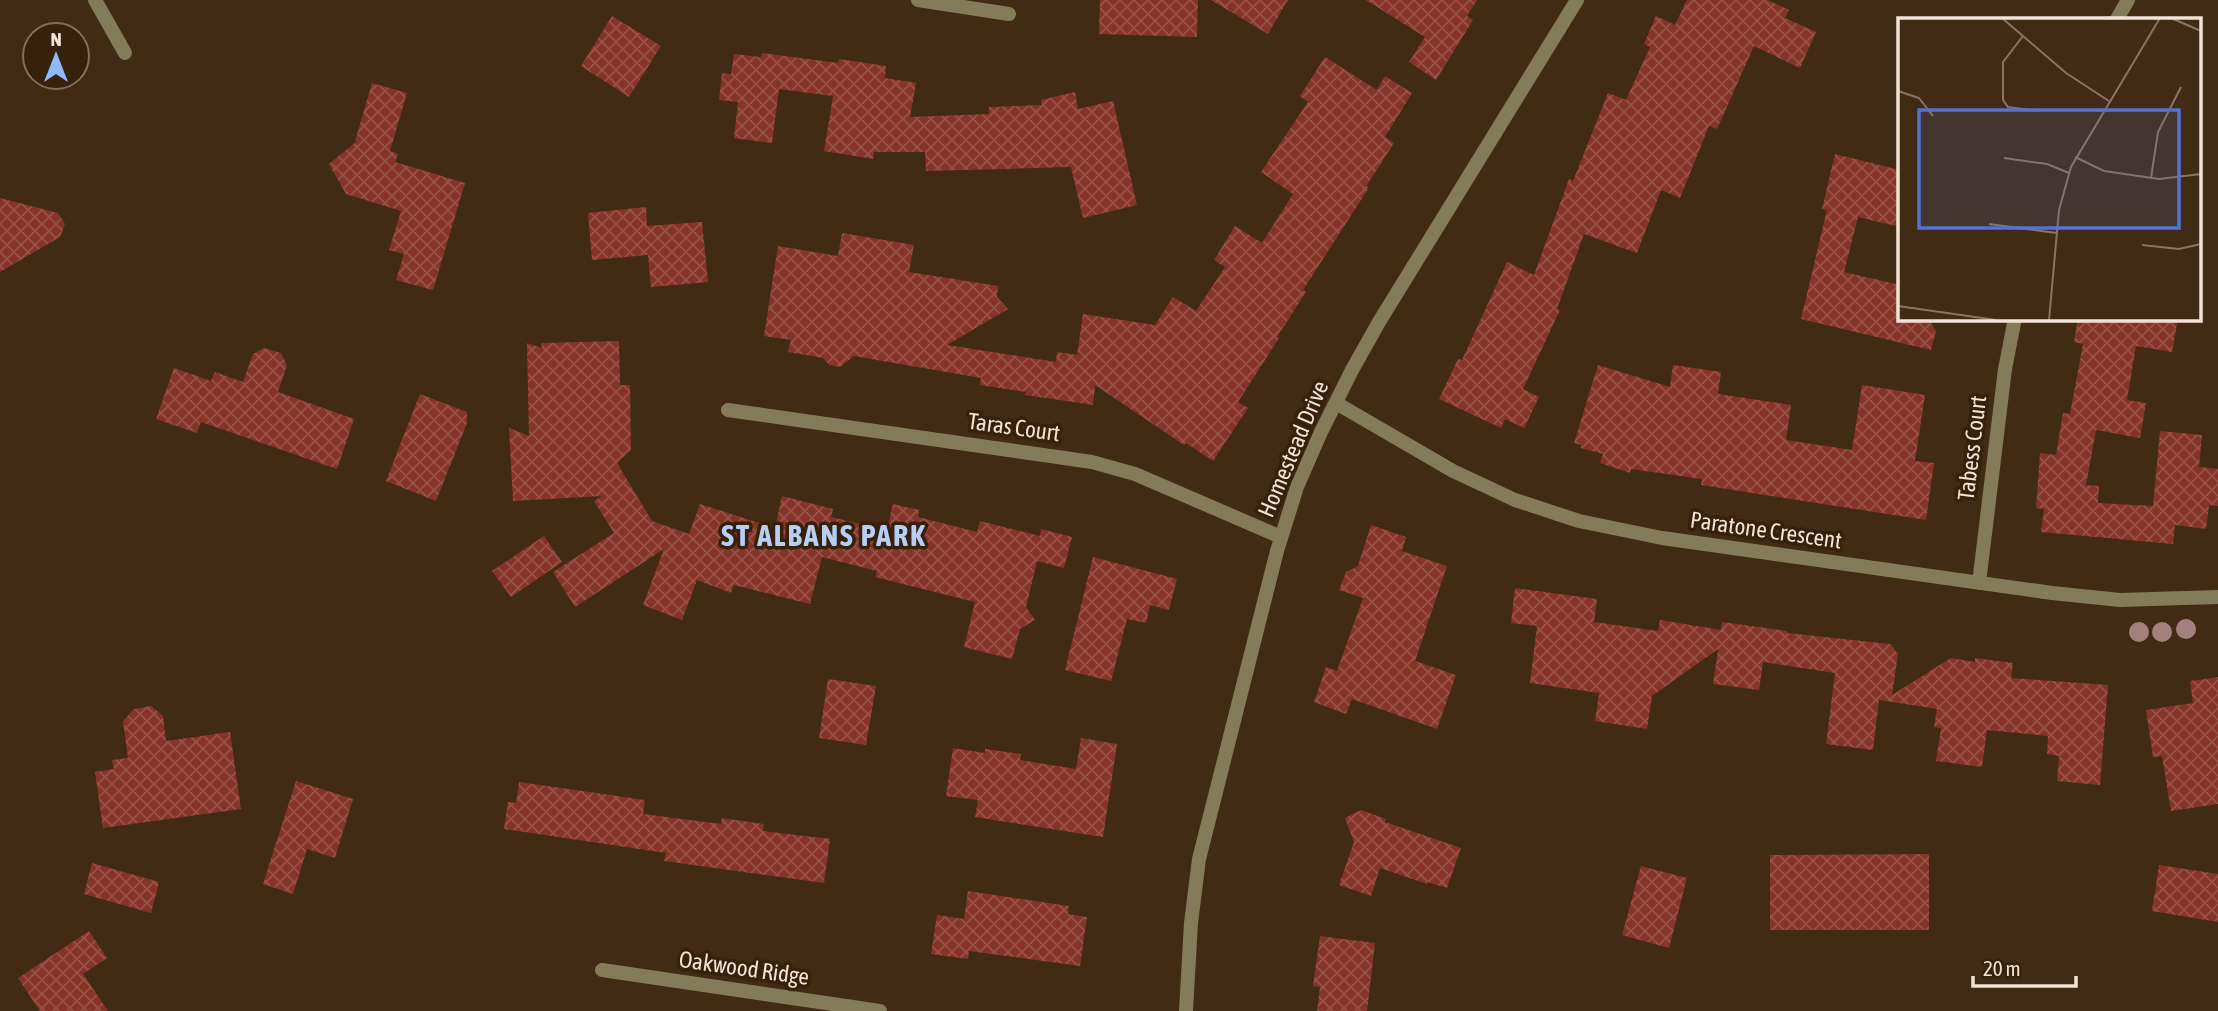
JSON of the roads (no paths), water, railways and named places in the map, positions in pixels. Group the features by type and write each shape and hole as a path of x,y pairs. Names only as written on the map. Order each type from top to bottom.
{"street":[{"path":"95,0 125,53"},
{"path":"918,0 1009,14"},
{"name":"Homestead Drive","path":"1186,1011 1191,923 1199,859 1297,488 1336,403 1379,322 1577,0"},
{"path":"2119,18 2128,0"},
{"name":"Tabess Court","path":"1979,583 2005,369 2015,320"},
{"name":"Paratone Crescent","path":"1336,403 1453,471 1515,499 1579,521 1662,538 2120,600 2218,597"},
{"name":"Taras Court","path":"728,410 1092,462 1135,474 1282,537"},
{"name":"Oakwood Ridge","path":"602,970 880,1011"}],"district":[{"name":"ST ALBANS PARK","path":"824,536"}]}
